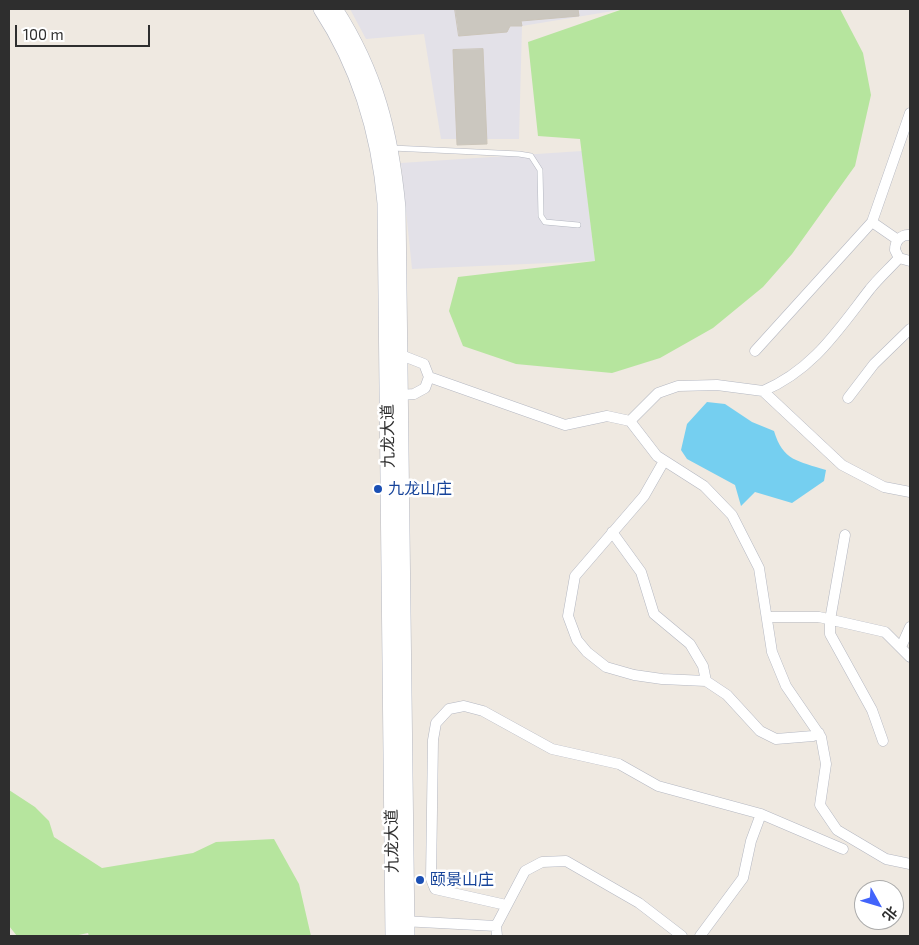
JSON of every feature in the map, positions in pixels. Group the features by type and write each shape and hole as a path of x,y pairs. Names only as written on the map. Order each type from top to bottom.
{"main road":[{"name":"九龙大道","path":"321,9 352,66 379,152 386,230 394,379 402,926"},
{"name":"九龙大道","path":"336,9 349,30 378,93 391,148 398,208 401,355 394,379 401,395 402,926 393,936"}],"street":[{"path":"755,351 872,222 910,113"},
{"path":"872,222 898,240"},
{"path":"910,235 903,236 898,240 895,250 899,258 910,261"},
{"path":"630,421 658,393 678,386 717,385 763,391 784,382 810,362 836,335 871,287 899,258"},
{"path":"848,398 874,364 910,329"},
{"path":"401,355 424,364 429,377 425,388 414,394 401,395"},
{"path":"429,377 565,425 607,416 630,421 657,456 704,486 732,516 759,568 772,652 786,686 819,733 826,764 820,805 837,830 886,859 910,864"},
{"path":"763,391 842,464 884,487 910,492"},
{"path":"664,461 644,496 575,576 568,616 577,640 587,652 606,667 634,675 662,679 706,681 727,695 742,714 760,731 776,739 814,736 819,733"},
{"path":"612,532 641,572 654,614 690,644 703,666 706,681"},
{"path":"845,535 830,620 830,634 872,710 884,741"},
{"path":"767,617 819,618 885,632 910,657"},
{"path":"901,647 910,627"},
{"path":"506,905 448,893 435,888 431,879 433,740 436,723 449,708 464,706 483,711 552,749 619,764 658,786 761,814 843,849"},
{"path":"700,936 743,878 751,841 760,822 761,814"},
{"path":"402,926 496,931 506,905 525,872 542,862 566,861 639,903 682,936"}],"lane":[{"path":"391,148 531,156 540,170 541,216 545,222 578,225"}],"shaded area":[{"path":"350,9 619,10 522,26 519,139 441,139 424,34 366,39"},
{"path":"582,151 595,261 412,269 401,163"}],"green space":[{"path":"623,9 840,9 863,53 871,95 855,166 792,254 763,287 713,328 660,358 612,373 516,364 463,346 449,311 458,277 595,261 580,139 538,136 528,42"},
{"path":"9,790 35,807 49,821 54,837 102,868 193,853 216,842 274,839 299,884 311,936 89,936 88,933 74,936 17,936 9,926"}],"water":[{"path":"707,402 725,404 752,422 774,431 787,454 800,462 826,470 824,481 792,503 755,492 741,506 735,485 687,459 681,450 687,424"}],"building":[{"path":"455,9 578,9 579,16 521,21 522,26 510,26 507,32 459,36"},
{"path":"483,49 487,144 457,145 453,50"}],"place":[{"name":"九龙山庄","path":"378,489"},
{"name":"颐景山庄","path":"420,880"}]}
